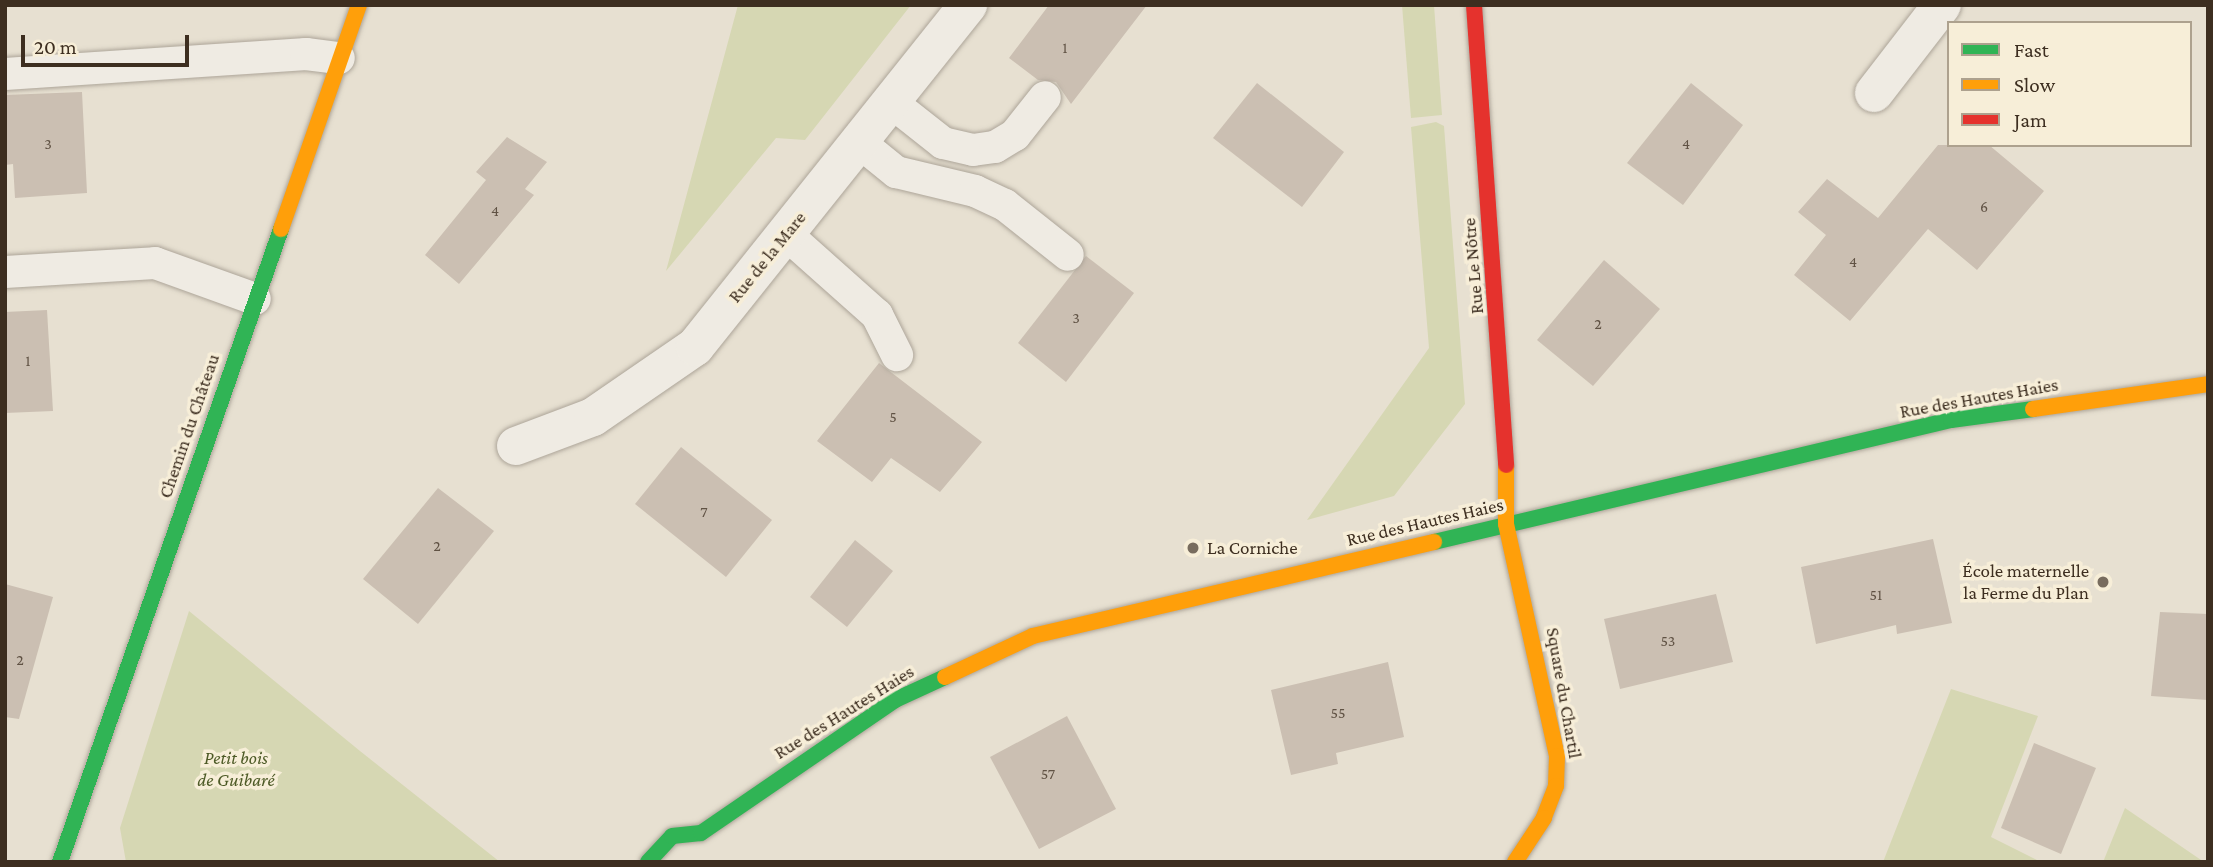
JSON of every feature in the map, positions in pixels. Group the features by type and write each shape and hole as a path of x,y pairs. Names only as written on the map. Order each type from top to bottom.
{"street":[{"name":"Chemin du Château","path":"60,862 359,5"},
{"name":"Rue de la Mare","path":"516,446 593,417 695,347 968,5"},
{"name":"Rue Le Nôtre","path":"1474,5 1506,415 1506,524"},
{"path":"1874,93 1942,5"},
{"name":"Rue des Hautes Haies","path":"648,862 672,836 701,833 895,700 1033,636 1951,421 2208,384"},
{"name":"Square du Chartil","path":"1506,524 1557,756 1556,786 1544,818 1515,862"},
{"path":"701,833 701,852"}],"lane":[{"path":"5,74 306,54 339,58"},
{"path":"891,102 943,143 973,150 995,147 1015,135 1045,97"},
{"path":"859,142 896,172 975,191 1004,205 1068,255"},
{"path":"786,234 877,315 897,355"},
{"path":"5,272 155,263 256,299"}],"green space":[{"path":"738,5 911,5 805,140 776,138 666,271"},
{"path":"1402,5 1434,5 1442,115 1411,118"},
{"path":"1436,122 1444,126 1465,404 1394,496 1307,520 1429,348 1411,127"},
{"name":"Petit bois de Guibaré","path":"189,611 500,862 126,862 120,828"},
{"path":"1951,689 2038,716 1991,837 2041,862 1883,862"},
{"path":"2125,808 2204,862 2103,862"}],"building":[{"path":"1049,5 1147,5 1071,104 1056,82 1038,80 1009,58"},
{"path":"1257,83 1344,152 1302,207 1213,138"},
{"path":"1691,83 1743,125 1683,205 1627,163"},
{"path":"82,92 87,193 15,198 13,164 5,165 5,95"},
{"path":"507,137 547,162 525,189 534,195 459,284 425,255 486,180 476,172"},
{"path":"1938,145 1991,147 2044,191 1977,270 1928,229 1850,321 1794,275 1826,235 1798,212 1827,179 1878,218"},
{"path":"1086,256 1134,293 1066,382 1018,343"},
{"path":"1604,260 1660,309 1593,386 1537,340"},
{"path":"47,310 53,411 5,413 5,312"},
{"path":"879,363 982,442 940,492 891,458 872,482 817,441"},
{"path":"681,447 772,520 726,577 635,504"},
{"path":"438,488 494,531 418,624 363,579"},
{"path":"1933,539 1952,623 1897,634 1896,625 1816,644 1801,567"},
{"path":"855,540 893,571 847,627 810,597"},
{"path":"5,584 53,597 19,719 5,717"},
{"path":"1716,594 1733,662 1620,689 1604,619"},
{"path":"2160,612 2208,614 2208,700 2151,696"},
{"path":"1388,662 1404,737 1336,753 1338,764 1291,775 1271,690"},
{"path":"1067,716 1116,809 1039,849 990,757"},
{"path":"2034,743 2096,768 2061,854 2001,828"}],"traffic: fast":[{"path":"60,862 281,229"},
{"path":"1434,542 1951,420 2033,409"},
{"path":"648,862 672,836 701,833 895,700 945,677"}],"traffic: slow":[{"path":"281,229 359,5"},
{"path":"2033,409 2208,384"},
{"path":"1506,465 1506,524 1557,756 1556,786 1544,818 1515,862"},
{"path":"945,677 1033,636 1434,542"}],"traffic: jam":[{"path":"1474,5 1506,465"}],"place":[{"name":"La Corniche","path":"1193,548"},
{"name":"École maternelle la Ferme du Plan","path":"2103,582"}]}
